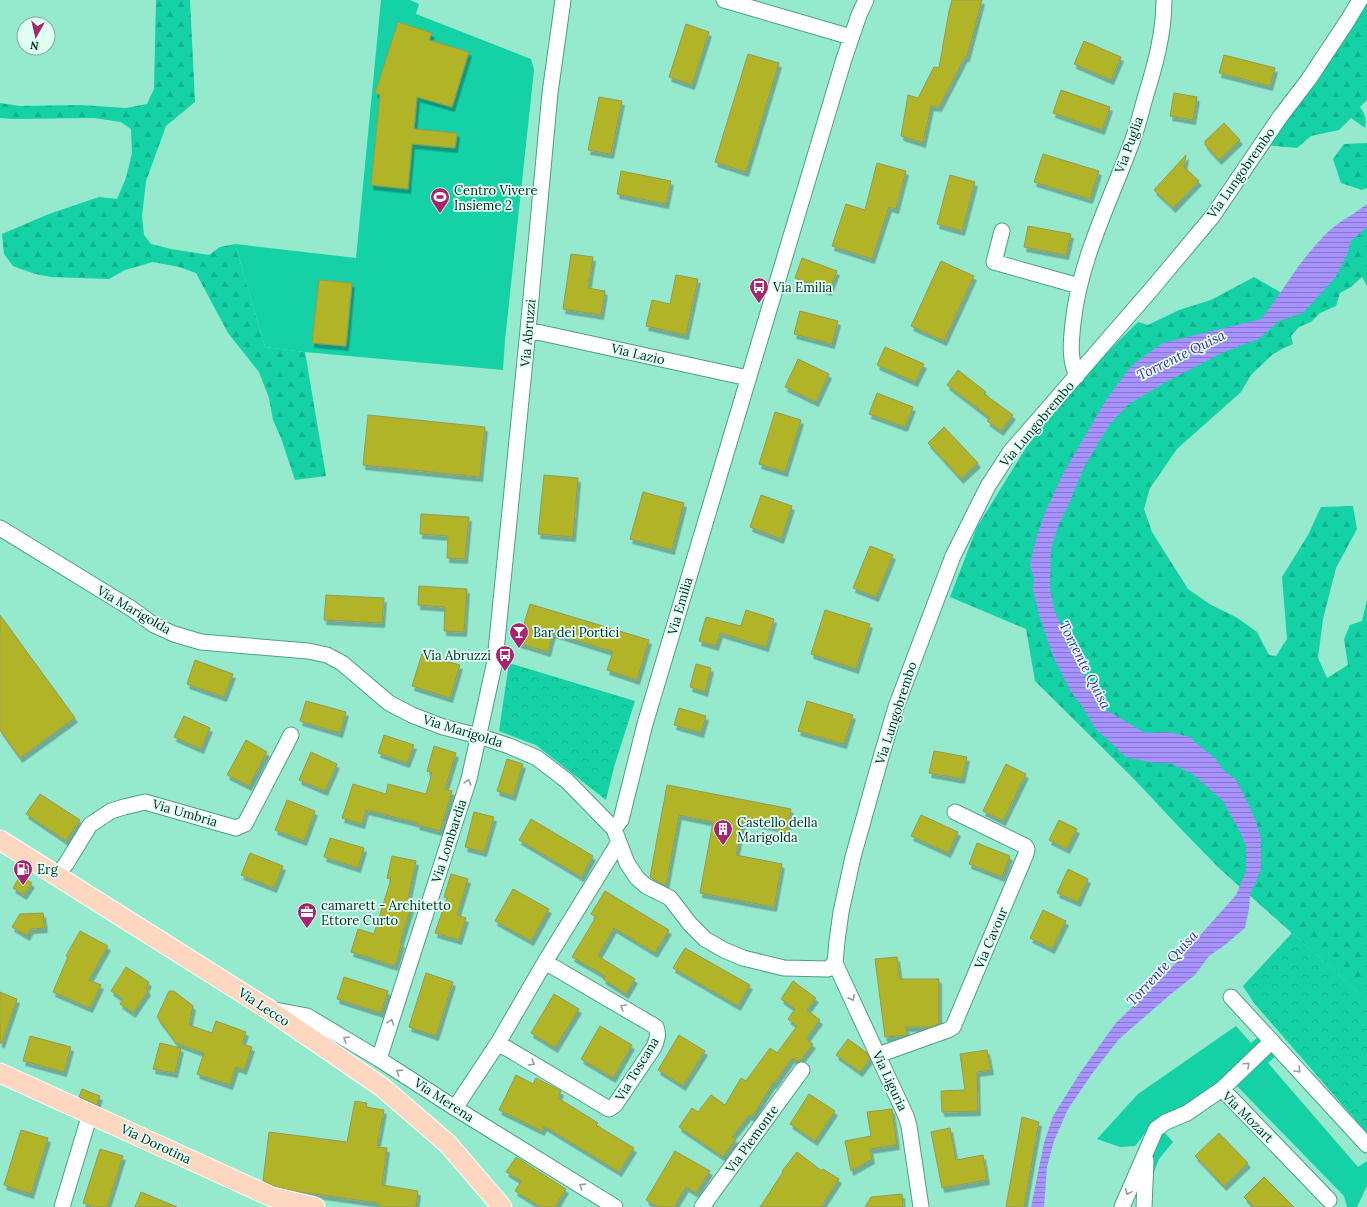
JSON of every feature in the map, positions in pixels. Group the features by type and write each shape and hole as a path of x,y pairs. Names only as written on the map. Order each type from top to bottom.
{"main road":[{"name":"Via Lecco","path":"0,840 268,1009 382,1087 448,1144 502,1207"},
{"name":"Via Dorotina","path":"0,1073 272,1197 315,1207"}],"street":[{"name":"Via Abruzzi","path":"479,736 495,661 550,93 563,0"},
{"path":"724,0 851,37"},
{"name":"Via Emilia","path":"616,836 645,724 748,378 851,37 866,0"},
{"name":"Via Puglia","path":"1077,376 1073,367 1070,343 1079,286 1090,250 1136,130 1158,56 1164,0"},
{"name":"Via Lungobrembo","path":"835,963 836,942 841,912 853,857 881,757 912,662 953,556 988,486 1010,452 1077,376 1212,217 1280,117 1308,79 1360,0"},
{"path":"1002,231 994,262 1079,286"},
{"name":"Via Lazio","path":"528,330 748,378"},
{"name":"Via Marigolda","path":"0,528 132,609 154,625 174,634 194,641 213,644 308,652 327,656 342,663 389,703 412,715 443,727 479,736 509,746 537,758 567,781 616,836 627,863 637,878 646,886 670,898 690,924 705,938 724,950 743,958 784,968 828,969 835,963"},
{"name":"Via Umbria","path":"56,876 66,864 90,825 111,811 124,807 145,802 236,828 245,824 291,735"},
{"name":"Via Lombardia","path":"379,1059 469,778 479,736"},
{"name":"Via Cavour","path":"878,1055 953,1027 1026,854 1027,849 1025,846 955,812"},
{"path":"455,1108 498,1043 616,836"},
{"name":"Via Toscana","path":"498,1043 609,1109 615,1105 654,1047 659,1033 656,1027 545,962"},
{"name":"Via Liguria","path":"835,963 910,1126 921,1207"},
{"path":"1231,997 1367,1145"},
{"name":"Via Merena","path":"268,1009 307,1016 379,1059 615,1207"},
{"path":"1222,1089 1272,1041"},
{"name":"Via Piemonte","path":"702,1207 802,1070"},
{"name":"Via Mozart","path":"1122,1207 1156,1129 1166,1122 1187,1113 1222,1089 1329,1200"},
{"path":"62,1207 90,1114"},
{"name":"Via Mozart","path":"1144,1207 1146,1151"}],"green space":[{"path":"156,0 190,0 195,102 166,126 146,181 142,216 144,235 151,244 209,255 220,247 235,244 265,347 305,352 326,476 295,480 281,438 273,420 269,398 259,372 228,333 196,273 179,267 153,262 125,270 109,279 51,277 35,274 13,266 4,254 2,234 49,214 99,197 117,199 126,178 132,153 131,129 121,122 94,118 0,118 0,103 20,106 80,105 126,108 147,104 154,89"},
{"name":"Centro Vivere Insieme 2","path":"381,0 410,0 419,4 416,14 531,59 534,70 503,370 265,347 235,244 356,258"},
{"path":"1367,0 1367,100 1360,107 1365,117 1365,128 1351,118 1339,130 1311,136 1297,148 1265,145"},
{"path":"1367,143 1367,188 1362,190 1341,183 1333,159 1344,144"},
{"path":"1367,220 1367,286 1362,277 1351,287 1340,293 1336,306 1320,313 1311,322 1299,327 1291,336 1293,344 1272,355 1251,375 1241,392 1177,449 1150,488 1144,509 1152,532 1188,589 1211,605 1236,617 1257,632 1269,655 1276,656 1287,639 1282,577 1308,535 1321,507 1353,506 1357,529 1336,568 1323,619 1318,658 1327,678 1348,665 1344,639 1350,625 1362,621 1367,600 1367,1000 1220,869 1135,780 1035,681 1026,629 950,597 977,527 1050,409 1138,322 1148,325 1179,310 1211,300 1254,277 1302,305 1319,280"},
{"path":"509,663 635,701 614,767 606,800 536,745 499,731"},
{"path":"1292,933 1367,1000 1367,1133 1254,1003 1243,986"},
{"path":"1236,1026 1251,1043 1259,1036 1261,1040 1260,1044 1204,1098 1153,1123 1135,1146 1120,1147 1097,1139 1138,1094"},
{"path":"1272,1053 1276,1056 1268,1063 1358,1167 1367,1161 1367,1186 1357,1207 1347,1207 1344,1196 1236,1085 1266,1055"},
{"path":"1161,1134 1166,1134 1173,1142 1159,1159 1149,1185 1153,1152"}],"water":[{"name":"Torrente Quisa","path":"1367,204 1367,227 1350,242 1348,253 1335,278 1303,313 1279,321 1259,339 1224,352 1166,382 1129,404 1110,424 1083,469 1070,502 1059,524 1051,548 1050,589 1055,612 1095,698 1108,711 1145,733 1168,732 1190,737 1216,759 1222,769 1236,780 1255,819 1261,838 1261,870 1250,894 1245,928 1209,956 1195,975 1119,1039 1094,1071 1068,1109 1054,1141 1047,1167 1044,1207 1031,1207 1044,1143 1053,1116 1080,1073 1115,1024 1164,976 1236,895 1246,871 1246,846 1223,801 1194,775 1172,764 1149,762 1126,757 1095,728 1084,709 1071,692 1053,656 1039,615 1033,589 1034,578 1030,565 1036,539 1044,515 1063,474 1103,405 1129,369 1163,343 1261,319 1300,264 1329,231"}],"building":[{"path":"952,0 982,0 967,57 965,57 939,107 931,106 923,143 901,136 908,95 918,98 934,67 939,68"},
{"path":"398,22 432,33 429,40 469,52 452,107 417,97 414,129 457,133 455,148 412,144 408,189 371,185 380,95 375,93"},
{"path":"686,24 709,32 692,85 669,77"},
{"path":"1084,41 1121,57 1111,80 1074,64"},
{"path":"748,54 779,63 746,172 715,162"},
{"path":"1224,55 1275,68 1270,86 1219,73"},
{"path":"1061,90 1110,107 1102,130 1053,113"},
{"path":"1174,93 1197,97 1193,120 1170,116"},
{"path":"599,97 622,101 611,154 588,150"},
{"path":"1224,123 1240,140 1219,160 1205,145 1205,141"},
{"path":"1043,154 1099,171 1090,199 1034,182"},
{"path":"1186,155 1184,167 1199,181 1173,208 1154,190"},
{"path":"877,163 906,171 896,209 889,207 872,259 832,246 846,204 865,210"},
{"path":"621,171 671,181 666,204 617,194"},
{"path":"950,175 975,182 962,231 937,224"},
{"path":"1028,226 1071,234 1066,255 1024,247"},
{"path":"571,254 593,257 588,288 605,291 601,315 563,309"},
{"path":"802,258 837,271 829,291 795,278"},
{"path":"941,261 974,276 944,341 911,326"},
{"path":"676,275 698,279 686,335 646,326 652,300 670,304"},
{"path":"319,280 352,283 346,346 312,343"},
{"path":"800,311 838,321 832,344 794,334"},
{"path":"885,347 924,364 915,382 877,365"},
{"path":"798,359 829,374 816,402 785,387"},
{"path":"958,370 986,392 984,394 1013,415 1001,431 987,421 990,418 947,385"},
{"path":"877,393 913,407 905,427 869,414"},
{"path":"775,412 801,420 785,472 759,464"},
{"path":"368,415 485,427 480,477 363,465"},
{"path":"944,427 978,463 961,479 928,443"},
{"path":"544,475 578,478 573,537 538,534"},
{"path":"643,492 684,503 672,550 630,539"},
{"path":"761,495 792,506 781,539 750,527"},
{"path":"421,514 469,517 465,559 447,558 448,536 420,534"},
{"path":"870,546 893,555 876,597 853,588"},
{"path":"419,586 467,589 464,632 444,631 445,607 418,605"},
{"path":"326,595 384,598 382,623 324,620"},
{"path":"530,604 649,640 637,680 607,670 613,652 553,633 548,652 518,643"},
{"path":"746,610 774,619 766,647 720,633 716,646 699,641 706,617 741,626"},
{"path":"825,610 870,624 856,669 811,654"},
{"path":"0,615 75,718 20,758 0,730"},
{"path":"422,654 460,665 450,698 412,686"},
{"path":"195,660 233,674 224,697 187,684"},
{"path":"696,664 711,668 705,692 690,687"},
{"path":"306,701 346,712 340,733 300,721"},
{"path":"807,701 853,715 844,744 798,731"},
{"path":"679,708 706,716 701,733 674,725"},
{"path":"184,716 210,728 201,749 174,737"},
{"path":"384,735 414,745 407,763 378,753"},
{"path":"246,740 267,752 249,786 227,775"},
{"path":"434,746 456,753 445,789 452,791 440,831 417,825 418,823 366,810 362,824 342,818 353,784 386,794 388,784 426,794 432,773 427,771"},
{"path":"934,751 967,757 962,779 929,773"},
{"path":"311,752 337,764 325,791 299,780"},
{"path":"507,759 523,764 513,796 497,791"},
{"path":"1006,764 1026,774 1003,821 983,811"},
{"name":"Castello della Marigolda","path":"667,785 791,809 787,833 777,831 777,827 743,821 736,855 782,864 774,907 700,893 713,822 679,815 666,886 650,877"},
{"path":"40,794 80,820 66,841 26,814"},
{"path":"287,800 315,811 304,841 275,830"},
{"path":"474,812 494,817 484,852 465,847"},
{"path":"921,815 958,832 948,853 911,836"},
{"path":"531,819 593,856 581,877 519,840"},
{"path":"1059,820 1077,829 1067,849 1049,840"},
{"path":"330,838 364,848 358,868 324,857"},
{"path":"977,843 1010,856 1002,877 969,864"},
{"path":"250,853 283,866 274,888 241,875"},
{"path":"392,856 416,861 408,899 413,901 400,943 402,943 395,966 351,952 358,929 374,934 391,879 387,878"},
{"path":"1068,869 1088,879 1078,902 1057,893"},
{"path":"451,874 468,879 457,915 466,918 459,940 435,933 447,898 444,897"},
{"path":"20,876 32,883 24,895 13,888"},
{"path":"513,889 549,909 531,941 495,921"},
{"path":"605,891 669,930 655,953 614,928 598,956 635,979 626,994 603,979 605,976 572,957 596,917 591,914"},
{"path":"1043,910 1066,921 1052,949 1030,938"},
{"path":"43,913 45,928 31,929 27,936 12,927 20,914"},
{"path":"80,931 108,946 89,980 101,985 90,1008 53,992 68,957 66,956"},
{"path":"685,948 750,985 738,1006 673,968"},
{"path":"897,957 900,979 939,979 939,1024 930,1027 906,1027 907,1035 885,1037 875,959"},
{"path":"126,967 149,982 146,988 148,991 133,1013 120,1004 123,999 111,991"},
{"path":"426,973 453,982 436,1036 409,1027"},
{"path":"344,977 388,991 381,1013 337,999"},
{"path":"793,981 816,998 807,1010 820,1020 806,1039 813,1044 800,1061 798,1062 792,1058 774,1084 773,1083 752,1117 749,1115 732,1137 736,1139 723,1157 679,1127 692,1108 698,1112 711,1095 725,1105 741,1078 746,1081 770,1048 777,1053 797,1026 788,1019 795,1009 781,999"},
{"path":"169,991 174,991 193,1006 189,1025 212,1033 216,1021 246,1032 242,1044 252,1047 244,1070 236,1067 230,1085 197,1074 204,1053 176,1043 157,1017"},
{"path":"0,992 17,999 2,1043 0,1043"},
{"path":"554,994 579,1009 555,1048 531,1033"},
{"path":"600,1026 632,1045 613,1078 581,1059"},
{"path":"679,1035 705,1051 683,1086 658,1070"},
{"path":"30,1036 71,1047 64,1072 23,1061"},
{"path":"848,1039 867,1053 870,1059 860,1072 836,1055"},
{"path":"160,1043 181,1048 175,1073 153,1069"},
{"path":"987,1050 991,1070 977,1072 978,1111 942,1112 941,1091 965,1090 960,1054"},
{"path":"516,1075 533,1084 536,1078 561,1091 558,1098 598,1123 596,1125 634,1148 619,1172 544,1126 542,1131 499,1110"},
{"path":"82,1089 100,1096 97,1105 79,1097"},
{"path":"809,1094 835,1111 815,1141 790,1124"},
{"path":"355,1101 367,1103 366,1107 384,1110 377,1147 387,1148 382,1185 418,1191 416,1207 379,1207 379,1203 300,1192 276,1187 263,1181 269,1132 347,1142"},
{"path":"892,1109 897,1145 870,1149 872,1159 851,1171 845,1141 871,1136 867,1112"},
{"path":"1022,1117 1039,1122 1024,1207 1006,1207"},
{"path":"950,1128 956,1160 983,1155 987,1180 942,1188 931,1132"},
{"path":"21,1130 48,1138 31,1194 4,1185"},
{"path":"1219,1133 1248,1163 1224,1186 1195,1156"},
{"path":"100,1149 123,1156 107,1207 95,1207 83,1203"},
{"path":"675,1151 710,1171 696,1193 686,1187 674,1207 658,1207 646,1200"},
{"path":"797,1152 822,1171 823,1169 839,1179 821,1207 760,1207 783,1172 782,1171"},
{"path":"516,1157 566,1189 555,1207 541,1207 515,1191 521,1181 506,1172"},
{"path":"1264,1177 1294,1207 1254,1207 1244,1197"},
{"path":"141,1192 177,1207 135,1207"},
{"path":"902,1194 903,1207 865,1207 871,1197"}],"place":[{"name":"Centro Vivere Insieme 2","path":"440,214"},
{"name":"Via Emilia","path":"759,304"},
{"name":"Bar dei Portici","path":"519,649"},
{"name":"Via Abruzzi","path":"505,672"},
{"name":"Castello della Marigolda","path":"723,846"},
{"name":"Erg","path":"23,886"},
{"name":"camarett - Architetto Ettore Curto","path":"307,929"}]}
